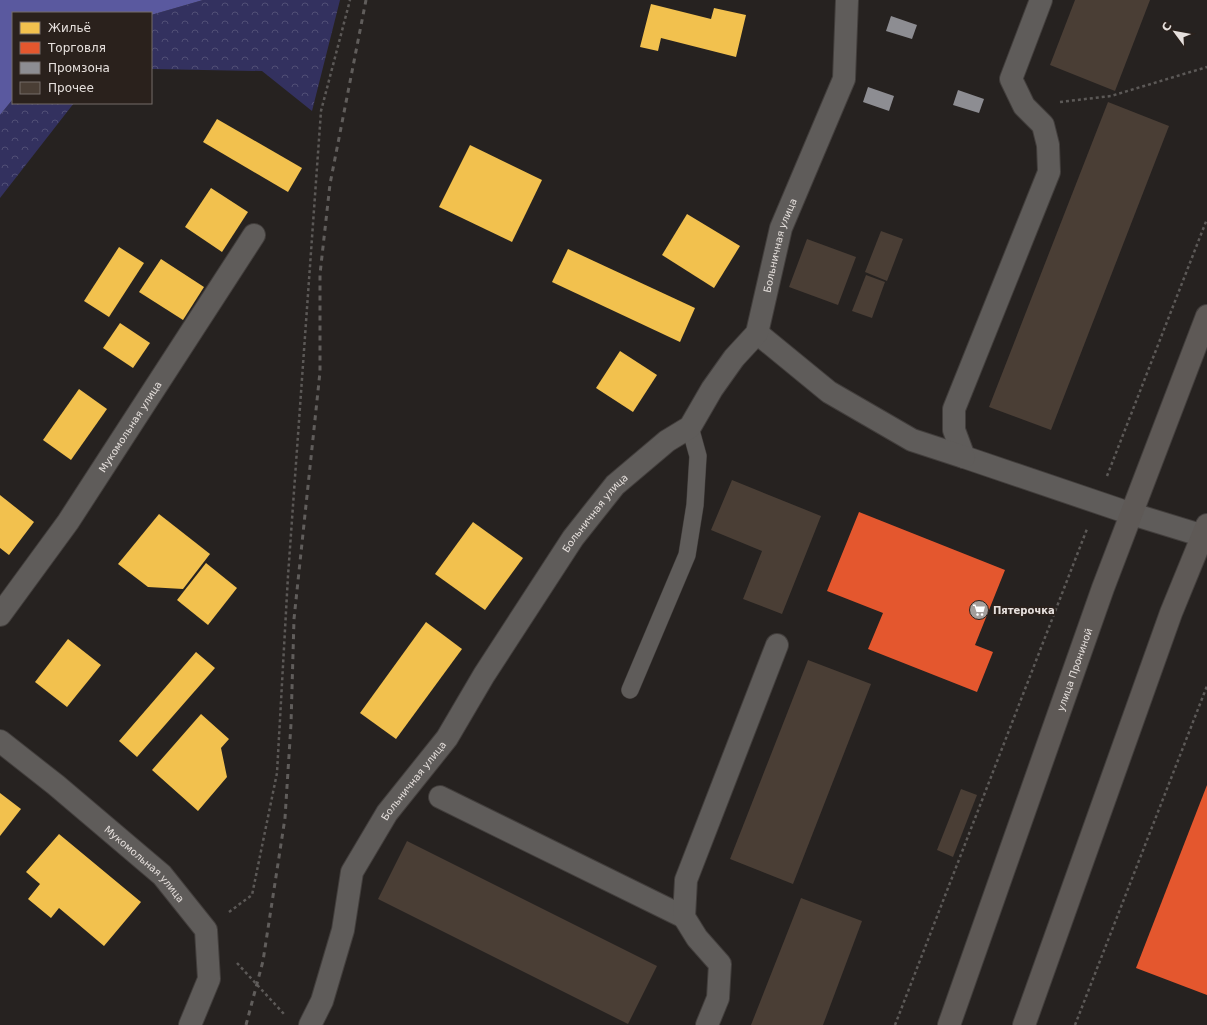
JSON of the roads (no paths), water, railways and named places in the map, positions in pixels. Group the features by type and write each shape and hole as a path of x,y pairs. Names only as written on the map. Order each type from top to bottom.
{"main road":[{"name":"улица Прониной","path":"949,1025 1103,588 1207,316"},
{"path":"1024,1025 1171,613 1206,533"}],"street":[{"name":"Больничная улица","path":"310,1025 322,1001 343,930 352,872 387,813 447,738 484,675 573,538 615,486 666,441 690,426 734,358 757,333 781,228 844,79 847,0"},
{"path":"964,457 954,430 954,409 1049,172 1048,145 1043,125 1024,106 1011,79 1041,0"},
{"name":"Мукомольная улица","path":"0,615 68,522 254,235"},
{"path":"757,333 829,392 912,440 1132,514 1206,533"},
{"path":"684,917 686,880 777,645"},
{"name":"Мукомольная улица","path":"0,741 56,785 162,875 206,930 209,979 190,1025"},
{"path":"440,798 684,917 697,938 720,964 718,998 707,1025"}],"lane":[{"path":"630,690 687,555 694,506 698,456 690,426"}],"railway":[{"path":"246,1025 263,961 285,818 291,724 294,619 320,372 320,274 330,184 366,0"}],"place":[{"name":"Пятерочка","path":"979,610"}]}
